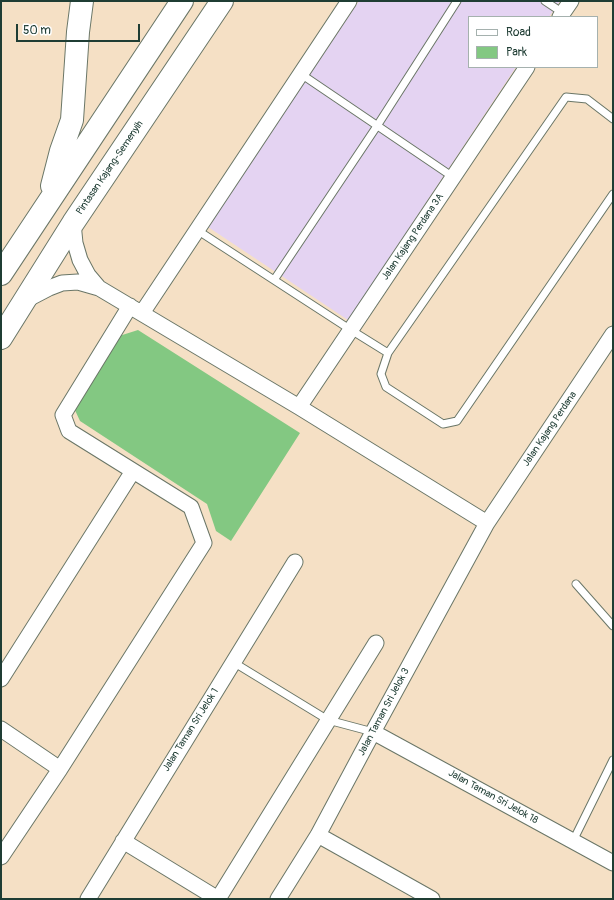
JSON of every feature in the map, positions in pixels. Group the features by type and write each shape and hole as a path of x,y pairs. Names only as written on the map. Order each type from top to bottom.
{"highway":[{"path":"48,203 61,151 72,120 78,32 82,1"},
{"path":"1,274 182,1"},
{"name":"Pintasan Kajang-Semenyih","path":"1,338 73,223 222,1"}],"street":[{"path":"1,857 60,769 204,543 191,507 69,431 63,415 136,309 198,230 349,1"},
{"name":"Jalan Kajang Perdana 3A","path":"299,407 526,68"},
{"path":"73,223 75,243 80,260 88,275 99,288"},
{"path":"23,302 49,288 62,284 78,282 99,288 299,407 486,523"},
{"name":"Jalan Kajang Perdana","path":"486,523 613,334"},
{"path":"1,679 133,471"},
{"name":"Jalan Taman Sri Jelok 3","path":"278,899 318,835 486,523"},
{"name":"Jalan Taman Sri Jelok 1","path":"88,899 295,562"},
{"path":"123,841 218,899 376,643"},
{"path":"1,729 60,769"},
{"name":"Jalan Taman Sri Jelok 18","path":"373,732 613,862"},
{"path":"318,835 432,899"}],"lane":[{"path":"274,280 377,126 457,1"},
{"path":"545,1 565,10"},
{"path":"301,74 453,177"},
{"path":"613,119 587,99 566,98 388,353 381,374 386,387 443,424 457,420 613,194"},
{"path":"198,230 350,330 388,353"},
{"path":"576,584 613,626"},
{"path":"233,662 328,720 373,732"},
{"path":"573,841 613,760"}],"shaded area":[{"path":"359,1 560,1 550,16 468,16 468,68 515,68 348,320 208,227"}],"green space":[{"path":"138,330 300,433 231,541 216,531 207,504 80,421 74,408 116,337"}]}
